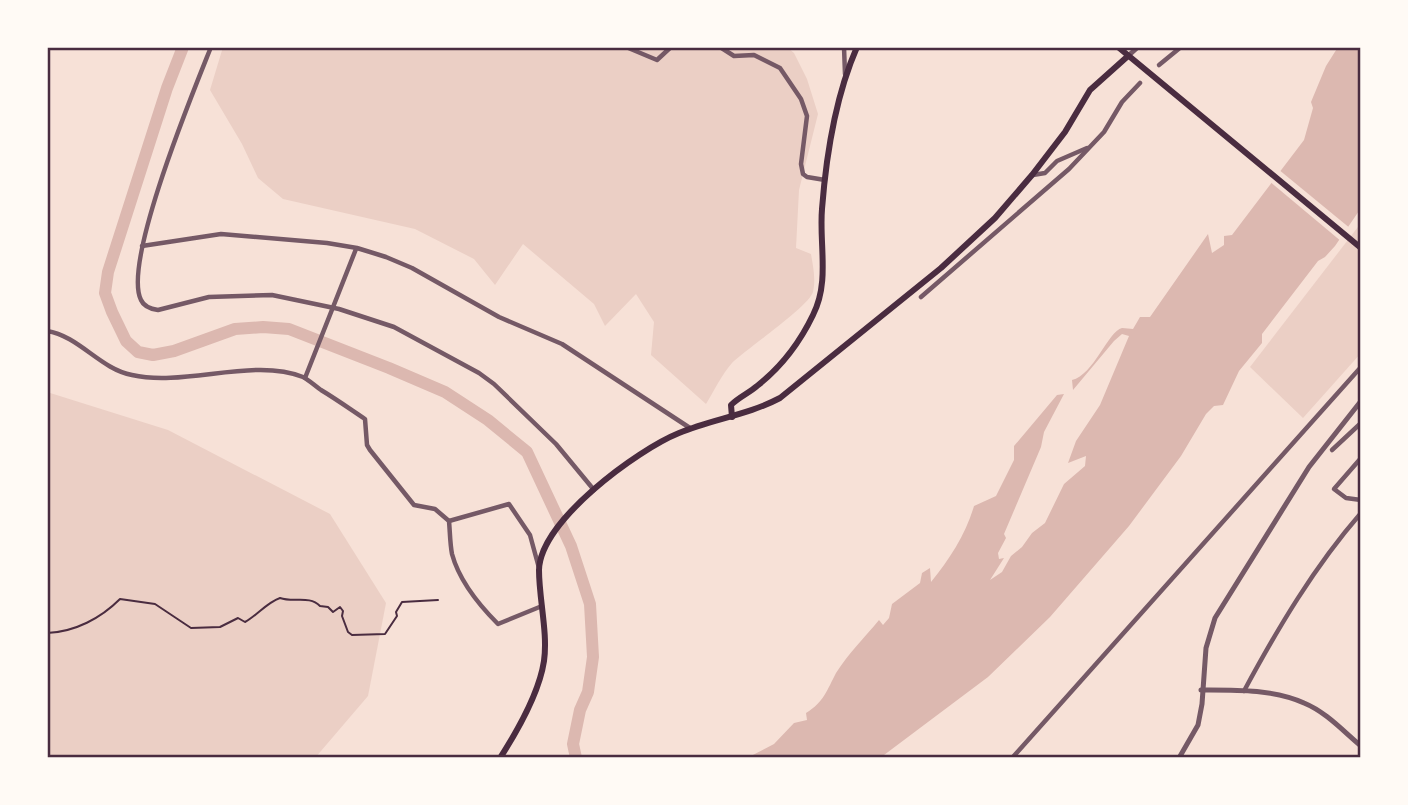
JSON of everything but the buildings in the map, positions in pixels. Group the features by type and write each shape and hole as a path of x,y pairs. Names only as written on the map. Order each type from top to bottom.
{"main road":[{"path":"732,417 731,405 777,368 814,313 822,283 821,211 829,151 845,80 857,47"},
{"path":"1118,47 1361,248"},
{"path":"500,758 535,692 544,660 539,569 541,559 559,524 632,459 662,441 690,429 758,410 780,398 941,268 995,218 1032,176 1065,132 1090,90 1128,55"}],"street":[{"path":"211,47 173,143 142,246 138,293 141,302 158,310 209,297 262,295 333,308 394,327 479,373 548,436 595,491"},
{"path":"626,47 657,60 671,47"},
{"path":"720,47 734,56 754,55 780,68 801,99 807,116 801,164 803,174 825,180"},
{"path":"844,47 845,80"},
{"path":"1128,55 1138,47"},
{"path":"1159,65 1181,47"},
{"path":"921,297 1004,227 1089,147 1104,132 1122,102 1140,83"},
{"path":"1032,176 1045,173 1057,161 1089,147"},
{"path":"142,246 221,234 327,243 386,257 412,268 499,317 562,344 690,429"},
{"path":"305,378 356,249"},
{"path":"47,331 68,339 118,372 134,376 174,377 254,371 305,378 365,419 370,450 414,505 435,509 449,521 452,553 456,562 482,608 498,624 541,606"},
{"path":"1012,758 1361,367"},
{"path":"1179,758 1198,725 1206,648 1215,618 1309,467 1361,401"},
{"path":"1332,450 1361,424"},
{"path":"1361,458 1334,489 1346,498 1361,500"},
{"path":"449,521 509,504 530,535 539,569"},
{"path":"1244,691 1296,600 1335,543 1361,513"},
{"path":"1201,690 1244,691 1284,697 1306,704 1334,723 1361,747"}],"path":[{"path":"47,633 56,633 94,620 120,599 155,604 191,628 208,629 220,627 239,618 244,622 259,615 271,601 280,598 290,601 315,601 333,612 340,607 348,632 352,635 367,636 385,634 397,616 396,612 402,602 438,600"}],"shaded area":[{"path":"223,47 787,47 794,53 807,79 818,114 799,190 796,248 811,254 813,292 790,317 732,363 706,404 651,355 654,322 636,294 605,326 594,304 523,244 495,285 474,259 415,229 283,199 258,178 242,144 210,90"},
{"path":"1338,47 1361,47 1361,208 1335,246 1318,261 1262,334 1262,343 1239,371 1223,405 1214,406 1206,414 1181,456 1129,526 1050,617 988,677 880,758 747,758 774,744 794,723 807,720 806,713 821,700 851,652 879,620 883,625 889,618 892,604 920,583 922,573 930,568 931,582 956,546 974,506 996,496 1014,460 1014,446 1057,395 1064,394 1044,432 1041,447 1004,534 1006,538 998,553 999,559 1004,558 990,580 1002,572 1011,556 1045,523 1064,484 1085,466 1086,456 1068,463 1076,441 1100,405 1129,336 1122,334 1114,341 1073,390 1072,380 1087,370 1117,331 1122,328 1133,329 1140,317 1150,317 1208,234 1212,253 1224,245 1224,236 1232,235 1304,140 1313,108 1311,102 1326,66"},
{"path":"1361,223 1361,353 1303,418 1250,367"},
{"path":"47,392 168,430 330,514 386,603 368,696 315,758 47,758"}],"pier":[{"path":"1278,169 1351,229 1342,242 1269,181"}],"waterway":[{"path":"183,47 167,88 108,272 105,293 126,341 138,352 153,355 174,351 235,329 289,329 445,392 488,420 527,452 571,546 590,604 593,657 588,692 580,710 573,744 576,758"}]}
